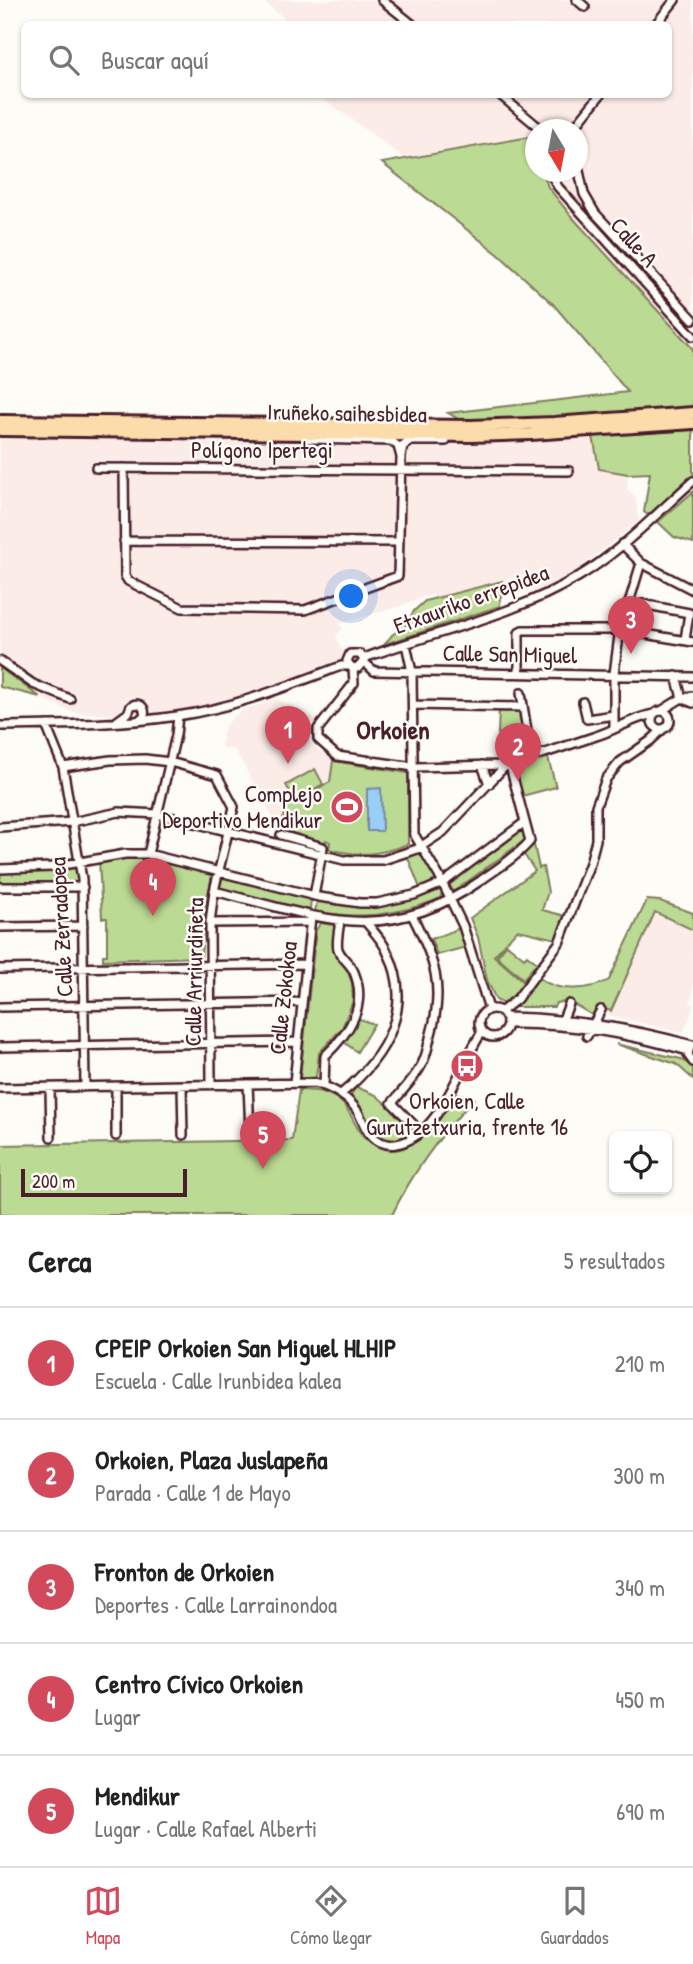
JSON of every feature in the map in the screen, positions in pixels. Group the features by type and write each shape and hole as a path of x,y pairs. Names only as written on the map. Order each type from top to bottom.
{"highway":[{"name":"Iruñeko saihesbidea","path":"0,422 471,426 693,413"},
{"name":"Iruñeko saihesbidea","path":"0,430 471,436 576,432 693,423"}],"street":[{"path":"382,0 408,21"},
{"path":"577,0 585,7"},
{"path":"658,21 675,0"},
{"path":"504,98 529,119"},
{"path":"580,119 598,98"},
{"name":"Calle A","path":"555,182 693,336"},
{"name":"Calle A","path":"581,182 584,194 595,213 693,319"},
{"path":"124,468 125,576 128,581 182,608 305,610 398,576 403,446 411,441 539,438 576,432"},
{"name":"Polígono Ipertegi","path":"229,433 325,440 391,441 398,446 401,457"},
{"name":"Polígono Ipertegi","path":"96,468 569,471"},
{"name":"Etxauriko errepidea","path":"363,658 534,599 601,562 693,481"},
{"path":"124,541 399,542"},
{"path":"622,544 640,563 693,590"},
{"name":"Etxauriko errepidea","path":"363,658 370,652 532,597 622,544"},
{"path":"614,728 614,674 621,630 640,563"},
{"path":"519,673 519,633 522,630 621,630 689,641 689,613 642,604"},
{"path":"406,644 412,672 414,834 451,898 470,944 489,1009"},
{"path":"0,726 48,726 178,716 242,701 341,666 350,664 360,667 363,658 353,653 350,664 354,683 318,729 318,739 337,756 414,767 482,765 531,757 610,732 614,728 658,713 682,698 693,696"},
{"name":"Calle San Miguel","path":"363,658 370,670 693,677"},
{"path":"0,661 33,684 70,699"},
{"path":"145,713 154,716 232,699 350,664"},
{"path":"676,676 682,698"},
{"path":"522,693 531,757"},
{"path":"682,698 693,703"},
{"path":"583,702 587,719 614,715"},
{"path":"116,722 136,704 143,707 145,713"},
{"path":"413,705 523,707"},
{"path":"128,713 136,720"},
{"path":"136,720 145,713"},
{"path":"489,1009 479,1021 482,1032 489,1037 498,1036 505,1031 505,1017 559,943 590,863 596,840 596,806 606,779 620,762 668,726 670,720 667,714 658,713"},
{"path":"658,713 652,724 662,730"},
{"path":"148,854 178,716"},
{"path":"48,726 63,767"},
{"name":"Calle Arriurdiñeta","path":"63,767 128,758 170,762 217,775 234,807 214,891 210,923 211,1085"},
{"path":"0,827 72,822 119,812 158,814 323,855 365,862 400,856 443,832 509,762"},
{"path":"210,923 310,919 366,922 412,915 470,888 530,841 509,762"},
{"path":"482,765 489,784"},
{"name":"Calle Zerradopea","path":"63,767 83,887 85,1087"},
{"path":"0,869 81,863 125,853 148,854 342,902 377,902 414,895 443,883 525,822"},
{"path":"281,835 324,849 314,896"},
{"path":"0,887 83,887"},
{"path":"214,891 310,919"},
{"path":"412,915 434,963 437,978 437,1015 423,1064 392,1103 420,1132"},
{"name":"Calle Zokokoa","path":"293,1083 310,919"},
{"path":"324,1086 325,1056 343,1039 355,1021 358,1004 359,993 354,971 338,948 340,921"},
{"path":"341,1094 382,1052 392,1029 396,1008 397,989 390,957 366,922"},
{"path":"0,927 83,926"},
{"path":"0,969 306,964"},
{"path":"0,1007 302,1002"},
{"path":"563,1019 569,1004"},
{"path":"489,1009 505,1017 549,1028 647,1033 691,1047 689,1058 693,1062"},
{"path":"591,1029 601,1010"},
{"path":"505,1017 563,1019 591,1029"},
{"path":"0,1088 293,1083 324,1086 341,1094 352,1104 369,1133 388,1145 403,1143 420,1132 444,1104 482,1032"},
{"path":"0,1047 298,1042"},
{"path":"248,1084 250,1133"},
{"path":"182,1086 183,1135"},
{"path":"116,1087 116,1136"},
{"path":"50,1088 51,1137"}],"shaded area":[{"path":"262,0 693,0 693,348 572,217 547,186 546,182 588,182 588,119 525,119 525,138 406,159 322,98 672,98 672,21 285,21"},
{"path":"693,409 693,430 594,437 599,469 628,474 627,489 635,496 639,521 576,571 532,595 528,574 471,591 436,598 432,595 423,597 339,624 342,629 336,637 341,649 346,652 352,647 367,648 367,657 359,665 245,700 143,717 72,712 40,697 0,668 0,416 462,421 590,417"},
{"path":"277,699 321,721 308,722 304,731 310,743 333,761 330,782 287,805 280,830 235,750 221,748 224,728 231,719 243,710"},
{"path":"655,912 693,930 693,995 690,1002 693,1009 683,1033 608,1015"}],"green space":[{"path":"525,138 525,182 546,182 572,217 693,349 693,409 590,417 462,421 448,413 628,392 553,304 498,254 382,163"},
{"path":"693,430 693,476 648,515 644,512 650,473 628,474 599,469 593,436"},
{"path":"693,492 693,543 674,537 658,522"},
{"path":"502,581 500,606 385,644 405,626 414,611 425,601"},
{"path":"0,668 40,697 0,687"},
{"path":"499,709 520,710 525,732 498,734"},
{"path":"547,754 556,787 522,796 514,763"},
{"name":"Complejo Deportivo Mendikur","path":"333,761 408,773 408,844 388,851 359,854 329,849 330,842 326,840 323,845 280,830 287,805 330,782"},
{"path":"315,769 323,784 295,800 286,785"},
{"path":"523,829 525,840 453,892 449,883"},
{"path":"534,845 539,868 543,867 548,892 542,910 566,916 558,939 517,930 494,956 525,983 517,996 506,1005 496,1000 487,980 478,937 470,918 535,871 523,853"},
{"path":"420,853 436,880 420,888 408,858"},
{"path":"148,854 213,870 205,910 201,957 103,960 103,955 107,955 107,918 102,918 99,859"},
{"path":"76,866 79,883 5,885 0,882 1,871"},
{"path":"222,876 311,898 310,910 219,888"},
{"path":"439,887 442,894 439,899 408,909 363,915 315,912 317,901 365,906"},
{"path":"647,900 660,901 693,913 693,930 655,912 611,1011 597,1007 592,1015 568,1001 556,1003 554,1007 509,1007 531,980 541,979 556,986 575,988 593,986 609,980"},
{"path":"321,923 335,927 334,948 352,983 353,1001 342,1028 319,1053 316,1077 302,1079 300,1077 316,930"},
{"path":"460,928 466,947 437,955 431,939"},
{"path":"507,944 524,958 527,955 537,963 523,979 497,956"},
{"path":"359,1019 374,1024 357,1052 344,1042"},
{"path":"616,1044 681,1059 693,1067 693,1079 676,1064"},
{"path":"356,1087 376,1095 414,1129 403,1138 384,1138 369,1123 351,1095"},
{"path":"299,1090 320,1092 340,1101 364,1137 378,1147 392,1150 405,1147 429,1130 456,1093 474,1099 428,1154 392,1215 0,1215 0,1145 292,1140"}],"water":[{"path":"381,788 382,831 367,831 367,789"}],"place":[{"name":"Fronton de Orkoien","path":"631,654"},
{"name":"CPEIP Orkoien San Miguel HLHIP","path":"288,764"},
{"name":"Orkoien, Plaza Juslapeña","path":"518,781"},
{"name":"Complejo Deportivo Mendikur","path":"347,807"},
{"name":"Centro Cívico Orkoien","path":"153,916"},
{"name":"Orkoien, Calle Gurutzetxuria, frente 16","path":"467,1066"},
{"name":"Mendikur","path":"263,1169"}],"district":[{"name":"Orkoien","path":"393,730"}]}
